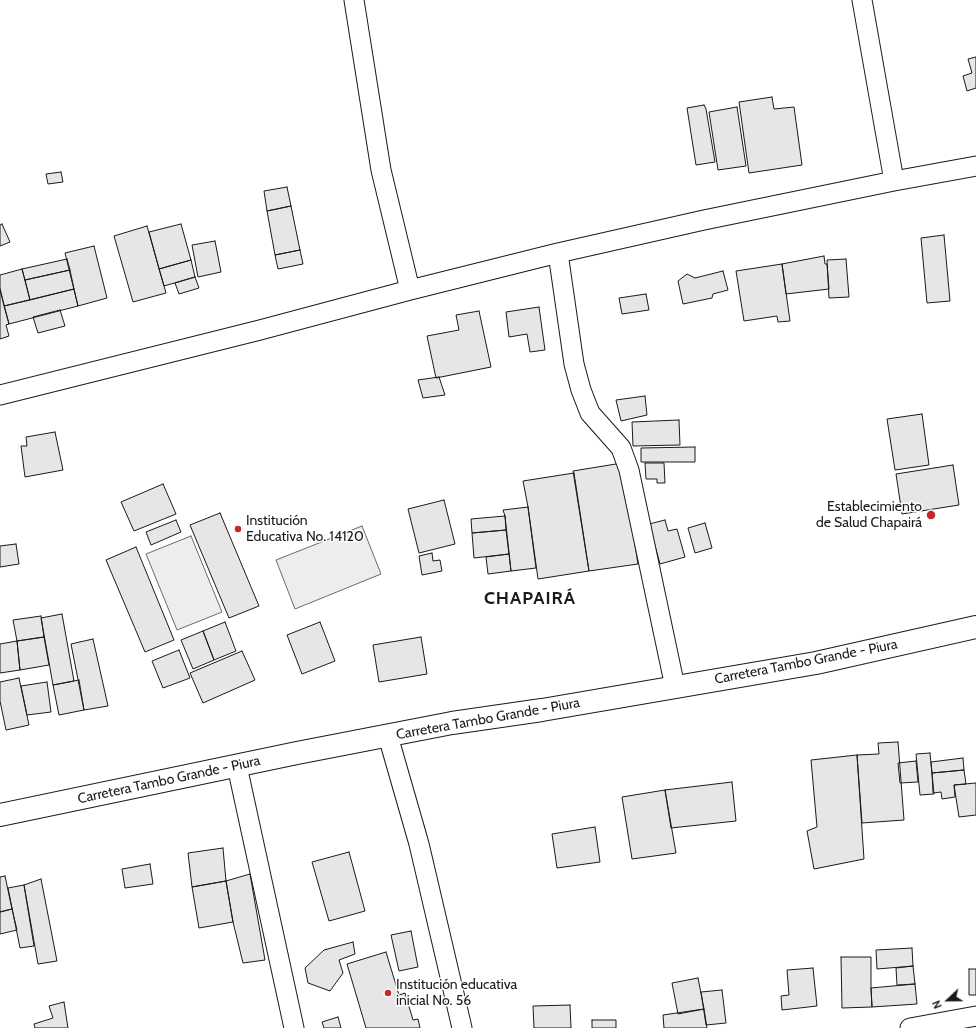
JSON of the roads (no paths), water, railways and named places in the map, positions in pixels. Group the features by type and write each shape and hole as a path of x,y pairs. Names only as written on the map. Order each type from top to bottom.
{"main road":[{"name":"Carretera Tambo Grande - Piura","path":"0,815 452,723 542,710 816,663 976,627"}],"street":[{"path":"354,0 381,170 410,290"},
{"path":"862,0 894,181"},
{"path":"0,395 260,330 558,252 894,181 974,167"},
{"path":"558,252 574,364 581,390 590,413 621,448 629,470 675,687"},
{"path":"388,736 419,844 462,1028"},
{"path":"237,766 294,1028"},
{"path":"910,1028 953,1024 976,1016"}],"place":[{"name":"Establecimiento de Salud Chapairá","path":"931,515"},
{"name":"Institución Educativa No. 14120","path":"238,529"},
{"name":"Institución educativa inicial No. 56","path":"388,993"}],"district":[{"name":"CHAPAIRÁ","path":"530,599"}]}
